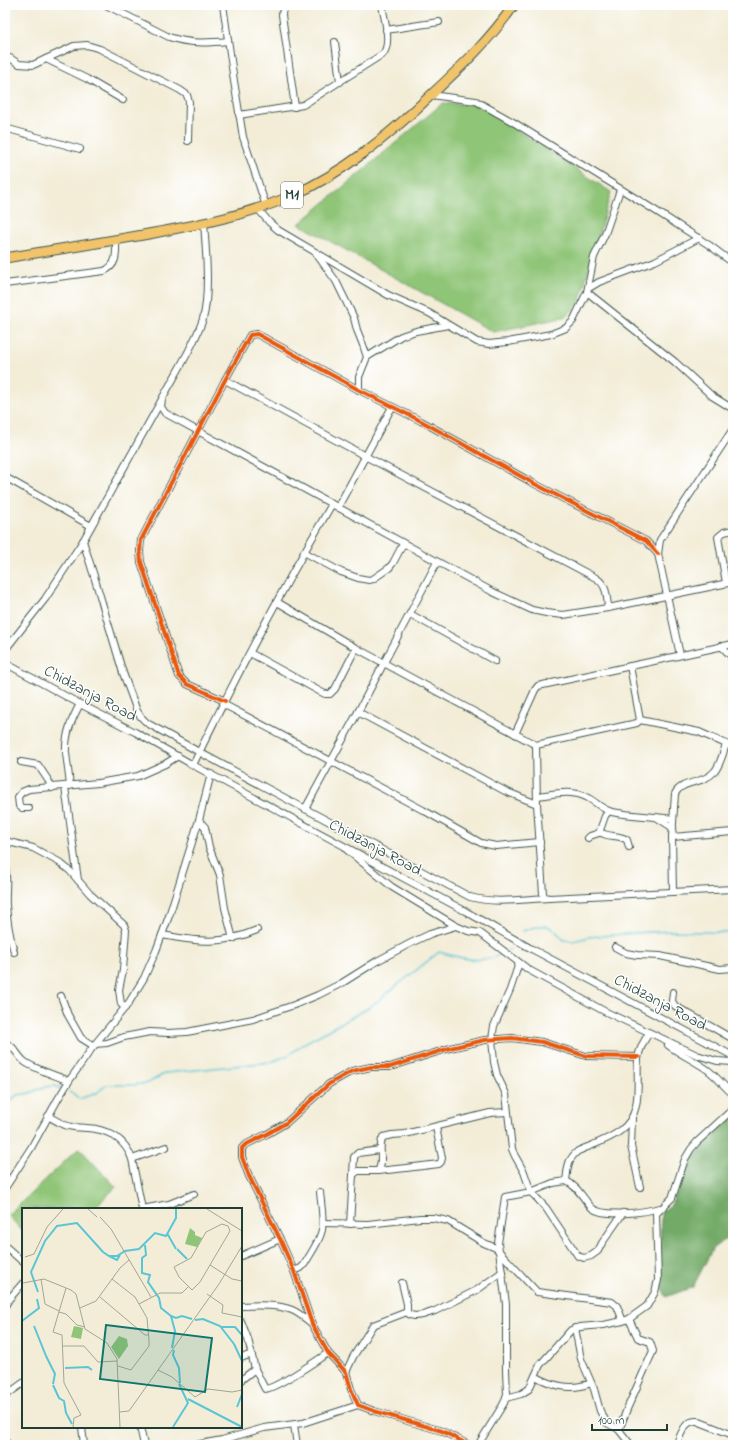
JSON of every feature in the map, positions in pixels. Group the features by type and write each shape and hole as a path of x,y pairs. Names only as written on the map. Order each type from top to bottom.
{"highway":[{"name":"M1","path":"5,258 116,240 204,223 262,207 292,196 347,164 399,126 492,35 514,5"}],"street":[{"path":"106,5 177,40 201,44 228,41"},
{"path":"223,5 239,116 262,207 269,222 278,230 388,295 429,314 477,342 489,344 508,342 552,334 570,325 577,315 588,290 594,257 605,234 620,190"},
{"path":"290,5 282,10 282,15 295,107"},
{"path":"239,116 303,105 340,82 386,50 388,41 382,5"},
{"path":"386,30 439,22"},
{"path":"335,42 340,82"},
{"path":"5,59 10,58 16,62 29,65 37,64 74,46 93,47 180,90 187,95 189,102 188,141"},
{"path":"46,59 87,79 123,100"},
{"path":"431,95 476,101 513,122 698,238 733,263"},
{"path":"5,128 80,149"},
{"path":"5,650 45,599 83,542 193,341 203,318 206,290 204,223"},
{"path":"588,290 599,282 654,261 698,238"},
{"path":"5,284 110,269 114,264 116,256 116,240"},
{"path":"315,252 336,281 354,318 367,357"},
{"path":"588,290 675,362 712,396 733,408"},
{"path":"359,390 358,378 367,357 401,336 448,325"},
{"path":"540,842 496,846 485,845 423,810 187,684 179,676 141,562 141,540 250,335 257,334 392,408 421,421 533,483 646,541 658,554"},
{"path":"225,380 596,578 603,583 605,587 608,608"},
{"path":"162,399 161,407 165,413 198,432 403,544 526,608 553,614 571,614 608,608 733,582"},
{"path":"193,765 250,653 304,552 366,456 392,408"},
{"path":"680,655 658,554 660,540 733,428"},
{"path":"5,478 91,526"},
{"path":"726,583 718,537 724,532 733,530"},
{"path":"83,542 123,673 141,718 199,752 305,809 470,897 488,901 733,889"},
{"path":"304,552 341,572 369,580 373,579 389,568 403,544"},
{"path":"305,809 437,562"},
{"path":"277,602 356,648 536,745 637,723 640,720 699,732 733,747"},
{"path":"410,614 495,661"},
{"path":"516,734 538,686 733,644"},
{"path":"720,646 733,658"},
{"path":"250,653 319,691 325,694 330,694 335,689 356,648"},
{"name":"Chidzanja Road","path":"5,663 458,907 530,948 733,1056"},
{"path":"630,666 640,720"},
{"path":"79,881 67,787 66,742 69,727 80,704"},
{"path":"358,712 505,791 537,804"},
{"path":"673,892 672,837 674,800 677,789 681,786 703,780 716,770 720,763 726,744"},
{"path":"536,745 537,804 543,894 545,897 549,898"},
{"path":"29,808 22,808 20,806 18,797 22,792 38,788 98,784 138,776 166,764 178,756"},
{"path":"21,762 38,765 52,788"},
{"path":"5,1188 31,1148 69,1081 94,1045 125,1008 144,978 162,935 199,820 211,774"},
{"path":"537,796 575,793 589,799 609,811 621,814 655,816 673,819"},
{"path":"588,838 600,832 609,811"},
{"path":"655,816 673,828"},
{"path":"199,820 207,831 209,847 220,875 225,908 233,939"},
{"path":"600,832 608,836 624,838 627,840 629,847"},
{"path":"672,837 733,832"},
{"path":"5,840 33,848 60,862 90,894 126,927 123,970 119,990 121,1004 125,1008"},
{"path":"339,843 366,867 392,886 456,926 480,933 529,970 604,1011 662,1040 708,1059 733,1062"},
{"path":"5,867 7,884 6,906 10,938 14,952"},
{"path":"61,996 68,1015 81,1038 94,1045 150,1032 187,1032 253,1019 318,996 411,943 430,934 456,926"},
{"path":"162,935 208,941 233,939 257,930"},
{"path":"616,947 626,953 637,955 660,956 720,969 733,968"},
{"path":"519,963 510,990 494,1026 492,1039 497,1075 505,1090 512,1149 524,1172 531,1192 546,1208 578,1256 584,1258 591,1256 598,1251 623,1213"},
{"path":"674,992 672,1002 675,1006 733,1039"},
{"path":"640,1186 630,1146 632,1119 638,1091 638,1057 649,1033"},
{"path":"358,1405 346,1372 328,1354 312,1324 294,1271 249,1176 241,1151 245,1145 286,1123 324,1088 352,1071 359,1069 390,1067 450,1048 492,1039 512,1038 542,1042 592,1056 638,1057"},
{"path":"662,1040 677,1052 716,1076 733,1094"},
{"path":"5,1043 12,1046 22,1059 29,1064 69,1081"},
{"path":"506,1398 521,1394 529,1389 540,1365 571,1330 575,1328 626,1320 647,1306 655,1292 658,1280 656,1214 660,1208 672,1198 685,1160 691,1149 733,1109"},
{"path":"378,1171 381,1167 380,1142 383,1137 405,1134 490,1113 507,1112"},
{"path":"48,1116 67,1126 97,1129 112,1134 117,1138 127,1148 132,1159 142,1208"},
{"path":"566,1181 569,1161 573,1155 578,1151 621,1131 632,1119"},
{"path":"353,1175 358,1171 378,1171 439,1164 442,1158 436,1127"},
{"path":"132,1159 166,1147"},
{"path":"350,1224 354,1157 358,1153 380,1150"},
{"path":"478,1445 507,1394 507,1318 498,1242 506,1197 531,1192 554,1183 566,1181 575,1187 597,1211 607,1213 623,1213 647,1211 660,1208"},
{"path":"294,1271 301,1268 319,1238 323,1223 320,1192"},
{"path":"147,1208 169,1204 194,1194"},
{"path":"323,1223 388,1223 420,1218 433,1218 448,1221 484,1243 496,1248 537,1292 612,1302 617,1306 638,1338 650,1342 653,1351 627,1409 620,1430"},
{"path":"242,1256 280,1239"},
{"path":"5,1246 22,1261"},
{"path":"407,1312 414,1316 423,1315 441,1308 477,1290 502,1272"},
{"path":"402,1283 407,1304 407,1312"},
{"path":"5,1306 7,1296 22,1284"},
{"path":"242,1306 278,1306 286,1308 300,1314 312,1324"},
{"path":"346,1372 353,1357 373,1325 407,1312"},
{"path":"242,1323 248,1338 255,1370 264,1387 267,1389 328,1354"},
{"path":"575,1328 581,1359 592,1383 604,1420 614,1428 620,1430 631,1445"},
{"path":"242,1358 252,1354"},
{"path":"242,1379 255,1370"},
{"path":"535,1376 557,1386 582,1387 592,1383"},
{"path":"5,1396 22,1384"},
{"path":"195,1445 205,1444 264,1428 294,1425 358,1405 442,1430 469,1445"},
{"path":"676,1445 686,1424 691,1420 697,1421 733,1436"},
{"path":"294,1425 297,1445"},
{"path":"82,1428 84,1445"},
{"path":"140,1428 144,1445"},
{"path":"5,1441 9,1445"}],"green space":[{"path":"443,103 479,105 611,192 579,303 566,317 493,332 299,224"},
{"path":"733,1112 733,1234 713,1248 693,1287 666,1297 660,1283 661,1212 671,1205 689,1162"},
{"path":"79,1148 116,1187 94,1208 22,1208 22,1231 8,1215"}],"waterway":[{"path":"523,931 545,926 550,927 564,940 574,941 589,937 648,932 674,931 733,933"},
{"path":"69,1092 74,1094 79,1099 97,1093 105,1085 133,1085 148,1083 166,1073 271,1062 289,1055 303,1044 370,1007 439,952 463,958 480,960 496,957 503,953"},
{"path":"5,1106 17,1095 30,1093 43,1087 55,1086 62,1089"}],"cycle path":[{"path":"225,701 187,684 179,676 141,562 140,551 141,540 250,335 257,334 359,390 421,421 533,483 646,541 658,554"},
{"path":"469,1445 442,1431 358,1405 346,1372 328,1353 312,1324 294,1271 249,1176 242,1157 242,1148 286,1123 329,1084 352,1071 371,1067 390,1067 450,1048 485,1040 512,1038 542,1042 586,1056 638,1057"}]}
